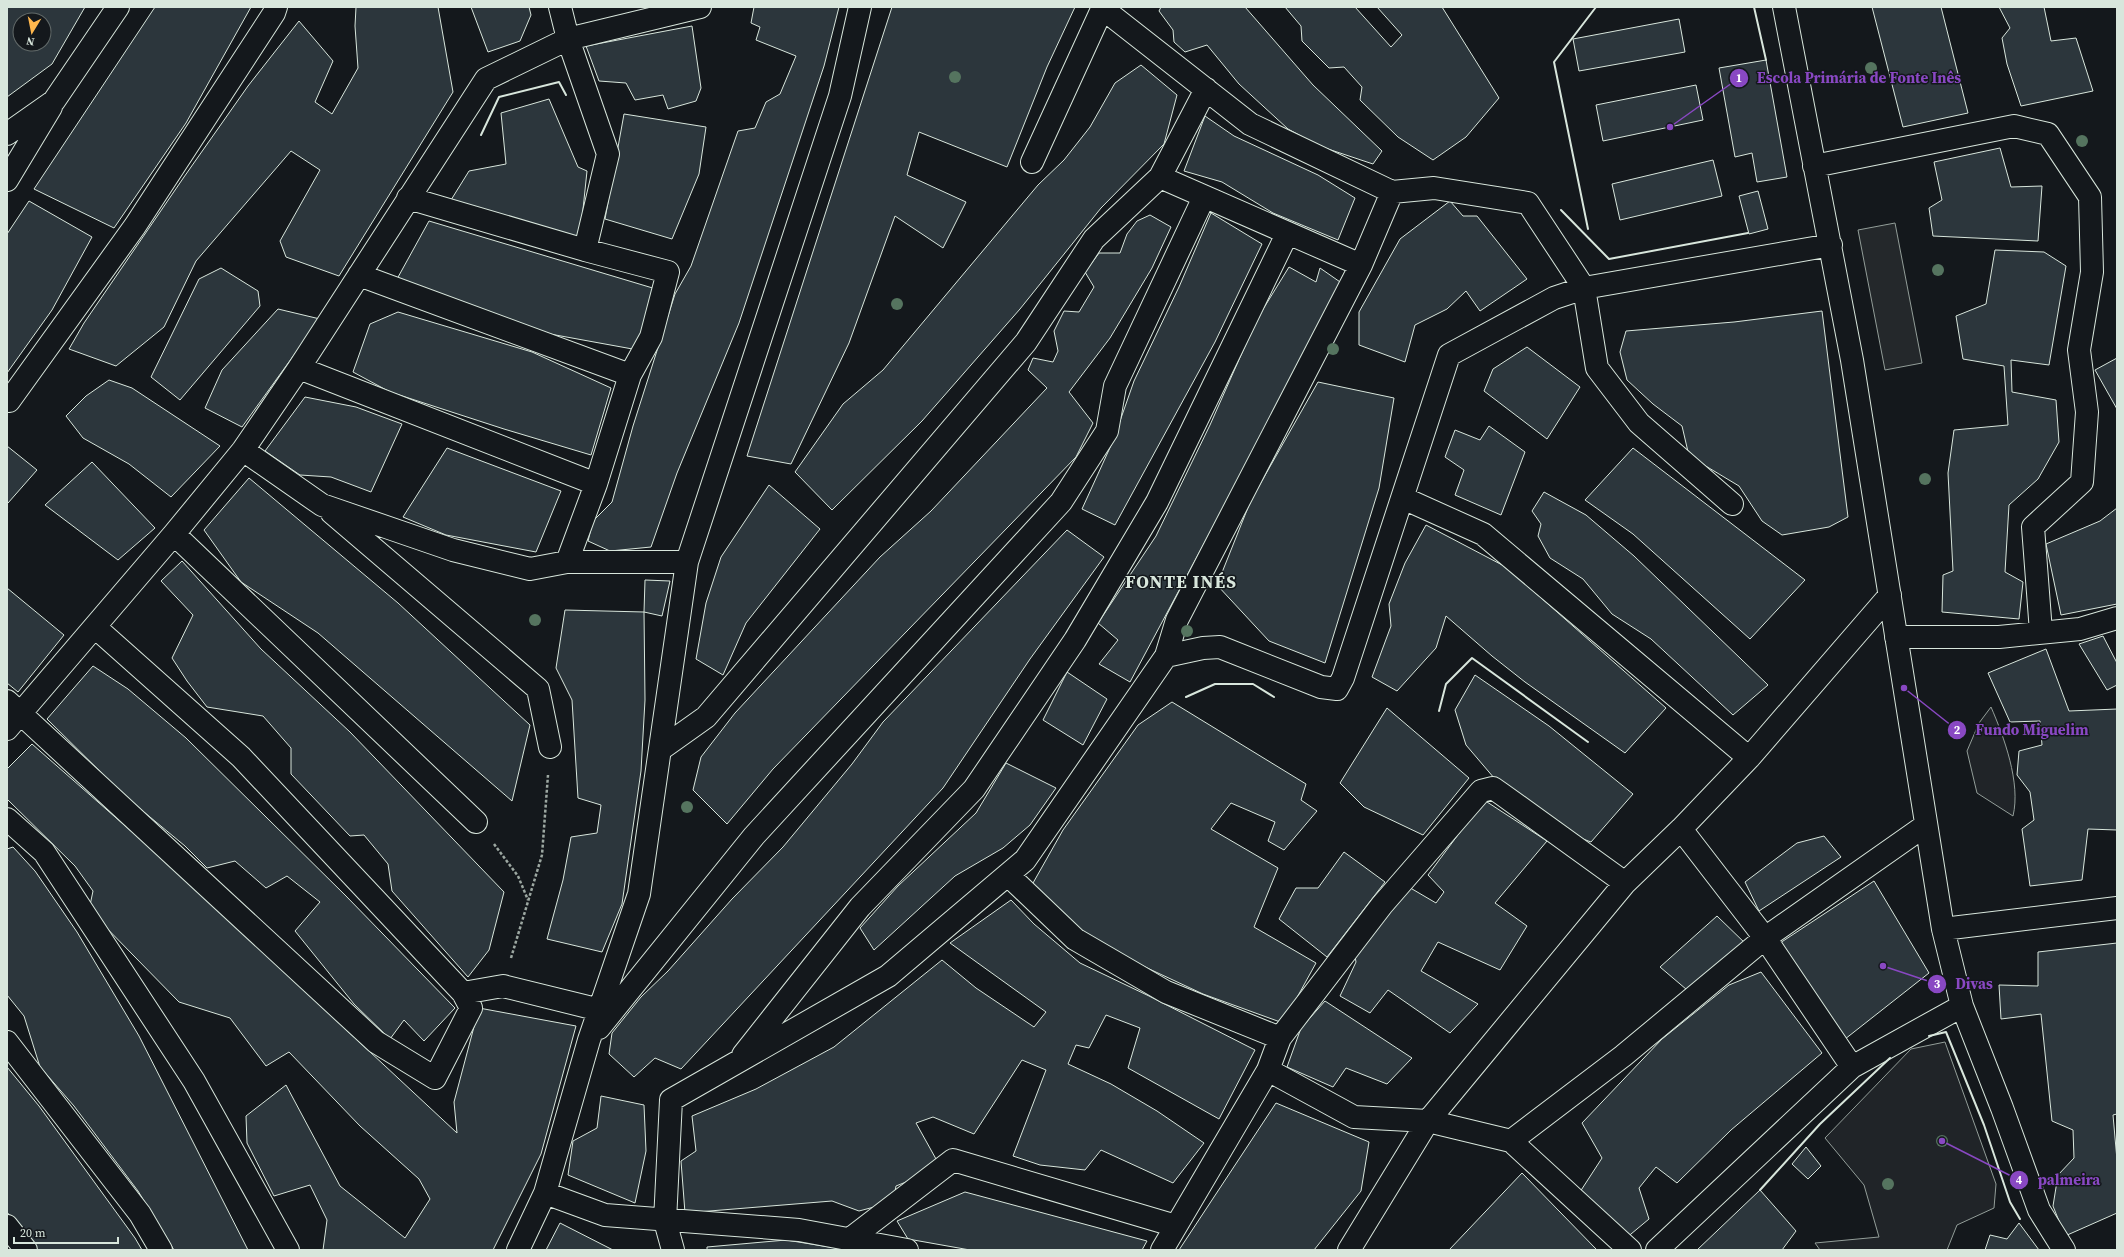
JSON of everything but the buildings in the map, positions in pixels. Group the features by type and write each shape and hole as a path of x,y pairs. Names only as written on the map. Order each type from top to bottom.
{"street":[{"path":"7,180 54,101 118,7"},
{"path":"9,401 135,226 274,13 276,7"},
{"path":"560,7 568,39 608,154 585,250"},
{"path":"7,730 14,707 95,628 243,450 299,368 486,79 568,39 700,7"},
{"path":"518,1250 545,1193 589,1040 639,894 661,750 686,562 840,96 860,7"},
{"path":"1784,7 1852,360 1943,929 1962,1006 2002,1108 2039,1210 2064,1250"},
{"path":"1032,162 1103,8 1250,124 1392,192 1434,188 1528,203 1584,288 1597,368 1639,424 1732,504"},
{"path":"661,750 706,717 1026,342 1094,239 1160,177 1206,89"},
{"path":"7,134 54,101"},
{"path":"1814,166 2014,126 2048,134 2090,197 2092,272 2079,350 2087,412 2082,482 2033,528 2041,632"},
{"path":"1160,177 1287,234 1361,265"},
{"path":"673,1250 665,1221 671,1100 888,976 1025,860 1166,656 1176,620 1361,265 1392,192"},
{"path":"589,1040 754,836 1061,502 1107,431 1115,386 1204,197"},
{"path":"408,198 585,250 668,272 651,337 630,375 596,484 567,562"},
{"path":"736,1063 860,907 974,789 1076,640 1157,502 1287,234"},
{"path":"1166,656 1203,648 1220,647 1322,687 1337,689 1343,678 1449,355 1554,298 1584,288 1831,245"},
{"path":"359,275 630,375"},
{"path":"299,368 596,484"},
{"path":"243,450 322,504 538,689 550,747"},
{"path":"1403,498 1483,534 1749,758"},
{"path":"322,504 453,550 530,569 567,562 686,562"},
{"path":"174,534 476,822"},
{"path":"1349,1250 1428,1122 1625,883 1681,829 1749,758 1890,595"},
{"path":"1896,637 1999,637 2080,629 2117,618"},
{"path":"14,707 376,1042 435,1078 471,1008 463,993 241,757 95,628"},
{"path":"1162,1250 1268,1070 1280,1038 1382,905 1481,791 1493,788 1625,883"},
{"path":"7,819 44,852 194,1081 288,1250"},
{"path":"1511,1141 1623,1056 1765,938 1926,825"},
{"path":"1681,829 1765,938 1852,1067"},
{"path":"1008,875 1075,939 1166,992 1280,1038"},
{"path":"1943,929 2117,908"},
{"path":"463,993 503,986 600,1010"},
{"path":"1656,1250 1852,1067 1962,1006"},
{"path":"7,1042 140,1214 161,1250"},
{"path":"1268,1070 1354,1116 1428,1122 1511,1141 1630,1250"},
{"path":"850,1239 953,1160 1176,1226"},
{"path":"545,1193 605,1215 665,1221 799,1230 907,1250"},
{"path":"7,1226 26,1250"}],"path":[{"path":"503,986 542,855 550,747"},
{"path":"476,822 518,876 528,900"}],"shaded area":[{"path":"1895,223 1922,363 1885,370 1858,230"},
{"path":"1991,707 2010,760 2015,789 2013,816 1977,793 1967,751 1979,723"},
{"path":"1945,1042 1996,1184 1994,1208 1957,1225 1947,1250 1820,1250 1815,1243 1879,1237 1864,1185 1825,1138 1911,1049"}],"wall":[{"path":"1588,229 1554,62 1596,7"},
{"path":"1754,7 1766,60"},
{"path":"481,135 499,97 559,82 566,95"},
{"path":"1561,210 1609,259 1748,233"},
{"path":"1439,711 1446,684 1472,658 1588,742"},
{"path":"1186,697 1215,684 1253,684 1274,697"},
{"path":"1929,1036 1946,1032 1984,1125 2010,1202 2020,1219"},
{"path":"1760,1190 1820,1124 1890,1058"}],"place":[{"name":"Escola Primária de Fonte Inês","path":"1670,127"},
{"name":"Fundo Miguelim","path":"1904,688"},
{"name":"Divas","path":"1883,966"},
{"name":"palmeira","path":"1942,1141"}],"district":[{"name":"FONTE INÉS","path":"1181,582"}]}
